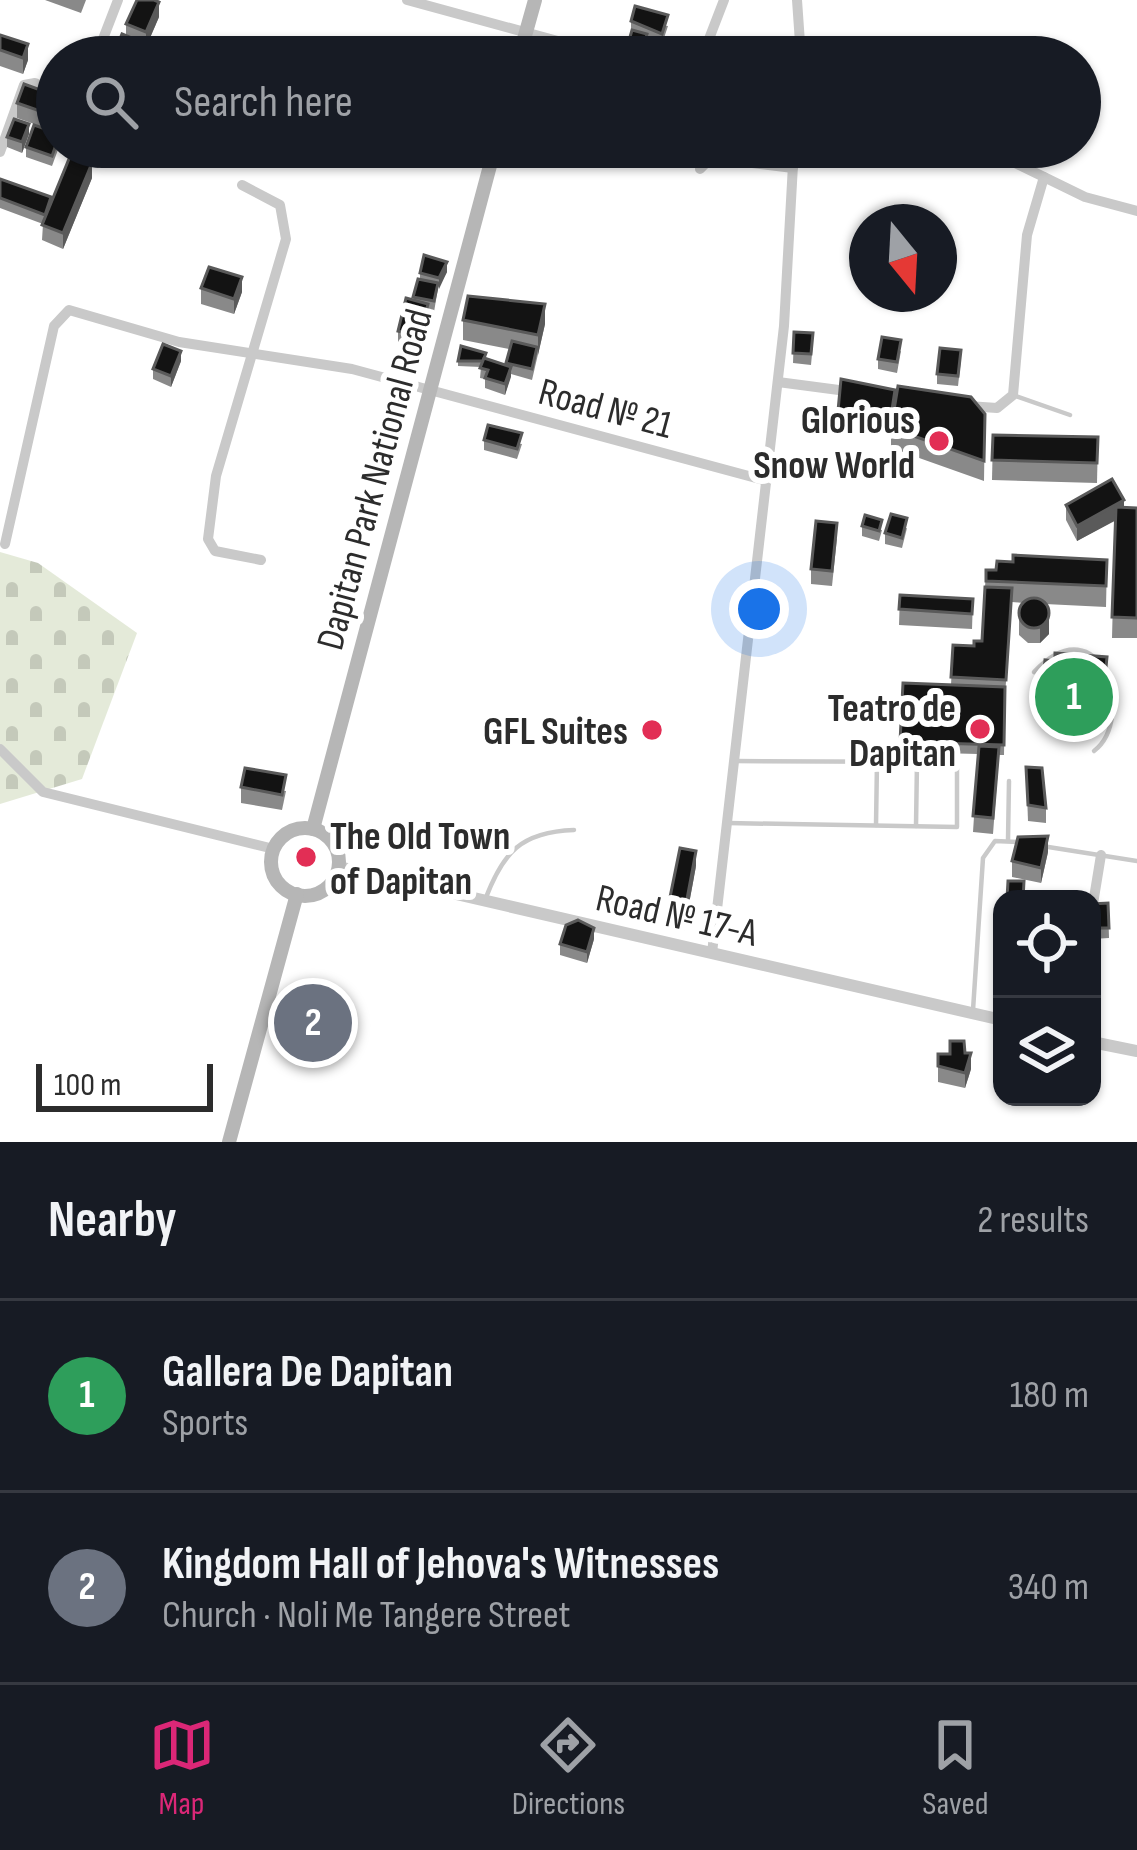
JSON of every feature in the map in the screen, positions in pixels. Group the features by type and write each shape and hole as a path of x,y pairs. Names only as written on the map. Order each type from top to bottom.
{"main road":[{"path":"526,34 535,0"},
{"name":"Dapitan Park National Road","path":"313,829 489,168"},
{"path":"313,829 332,840 339,867 320,892 297,894 277,880 274,849 290,832 313,829"},
{"path":"230,1142 297,894"}],"street":[{"path":"104,36 118,0"},
{"path":"407,0 534,36"},
{"path":"710,36 724,0"},
{"path":"797,0 800,36"},
{"path":"0,152 24,85 36,84"},
{"path":"712,953 778,382 793,168"},
{"path":"1025,168 1103,204 1137,211"},
{"path":"942,403 997,408 1013,395 1020,366 1027,235 1044,177"},
{"path":"242,185 280,205 286,218 254,354 216,476 208,539 214,551 261,560"},
{"name":"Road № 21","path":"5,544 54,326 62,312 254,354 352,369 767,482"},
{"path":"778,382 872,394"},
{"path":"0,748 43,791 274,849"},
{"path":"1095,890 1101,855"},
{"name":"Road № 17-A","path":"339,867 993,1018"},
{"path":"1101,1044 1137,1051"}],"lane":[{"path":"1013,395 1070,415"},
{"path":"1034,672 1045,660 1074,649 1102,655 1114,664"},
{"path":"1094,751 1122,730"},
{"path":"727,823 957,827 957,762 734,761"},
{"path":"876,825 877,761"},
{"path":"916,826 917,762"},
{"path":"1008,840 1009,781"},
{"path":"485,901 496,869 518,842 545,831 574,830"},
{"path":"972,1012 986,847 1008,840 1021,842"},
{"path":"1041,845 1137,861"}],"green space":[{"path":"0,552 38,563 137,633 82,779 0,804"}],"building":[{"path":"137,0 159,2 146,32 126,24"},
{"path":"635,6 668,15 662,34 631,21"},
{"path":"0,35 28,44 23,58 0,50"},
{"path":"24,84 36,88 36,110 17,103"},
{"path":"14,119 29,124 22,142 7,137"},
{"path":"34,125 36,126 36,150 26,147"},
{"path":"65,168 90,168 63,233 42,225"},
{"path":"0,179 51,197 45,215 0,198"},
{"path":"424,255 447,262 439,278 420,273"},
{"path":"209,267 242,277 234,299 201,288"},
{"path":"418,279 438,283 434,301 413,297"},
{"path":"468,296 545,304 538,335 463,320"},
{"path":"406,298 428,304 420,336 398,331"},
{"path":"794,332 813,333 811,354 793,353"},
{"path":"882,337 901,340 897,362 878,359"},
{"path":"512,341 537,347 532,369 506,363"},
{"path":"163,344 181,351 171,376 153,369"},
{"path":"461,346 486,353 483,361 458,361"},
{"path":"940,348 961,350 958,376 937,374"},
{"path":"484,358 511,367 505,384 485,378 488,370 480,368"},
{"path":"841,379 895,390 891,416 838,411"},
{"path":"898,386 971,397 985,414 984,461 891,428"},
{"path":"488,425 522,433 517,449 484,440"},
{"path":"993,435 1098,437 1097,463 992,460"},
{"path":"1112,479 1124,500 1077,526 1066,505"},
{"path":"1116,507 1137,508 1137,618 1112,617"},
{"path":"891,514 907,518 902,538 885,533"},
{"path":"865,515 882,520 879,531 862,526"},
{"path":"816,521 837,523 832,571 811,569"},
{"path":"1013,555 1107,560 1106,586 986,581 986,570 996,570 997,561 1013,562"},
{"path":"985,587 1012,588 1006,680 951,677 953,645 974,646 974,641 982,641"},
{"path":"900,595 973,599 972,614 899,609"},
{"path":"1034,598 1045,602 1049,613 1045,624 1034,628 1023,624 1019,613 1023,602"},
{"path":"1055,653 1107,657 1102,708 1051,704 1052,693 1042,692 1045,660 1055,661"},
{"path":"903,683 1005,687 1004,745 900,742"},
{"path":"979,746 999,747 993,818 973,816"},
{"path":"1026,767 1042,768 1046,808 1028,805"},
{"path":"245,768 286,775 282,795 241,787"},
{"path":"1048,836 1041,868 1012,861 1018,837"},
{"path":"680,848 696,851 684,915 667,912"},
{"path":"1008,881 1024,881 1024,890 1008,890"},
{"path":"1101,903 1108,903 1109,928 1101,928"},
{"path":"578,920 594,928 587,952 560,944 566,925"},
{"path":"950,1041 964,1041 965,1053 971,1053 965,1073 938,1066 938,1054 950,1054"}],"place":[{"name":"Glorious Snow World","path":"939,441"},
{"name":"Gallera De Dapitan","path":"1074,697"},
{"name":"Teatro de Dapitan","path":"980,729"},
{"name":"GFL Suites","path":"652,730"},
{"name":"The Old Town of Dapitan","path":"306,857"},
{"name":"Kingdom Hall of Jehova's Witnesses","path":"313,1023"}]}
